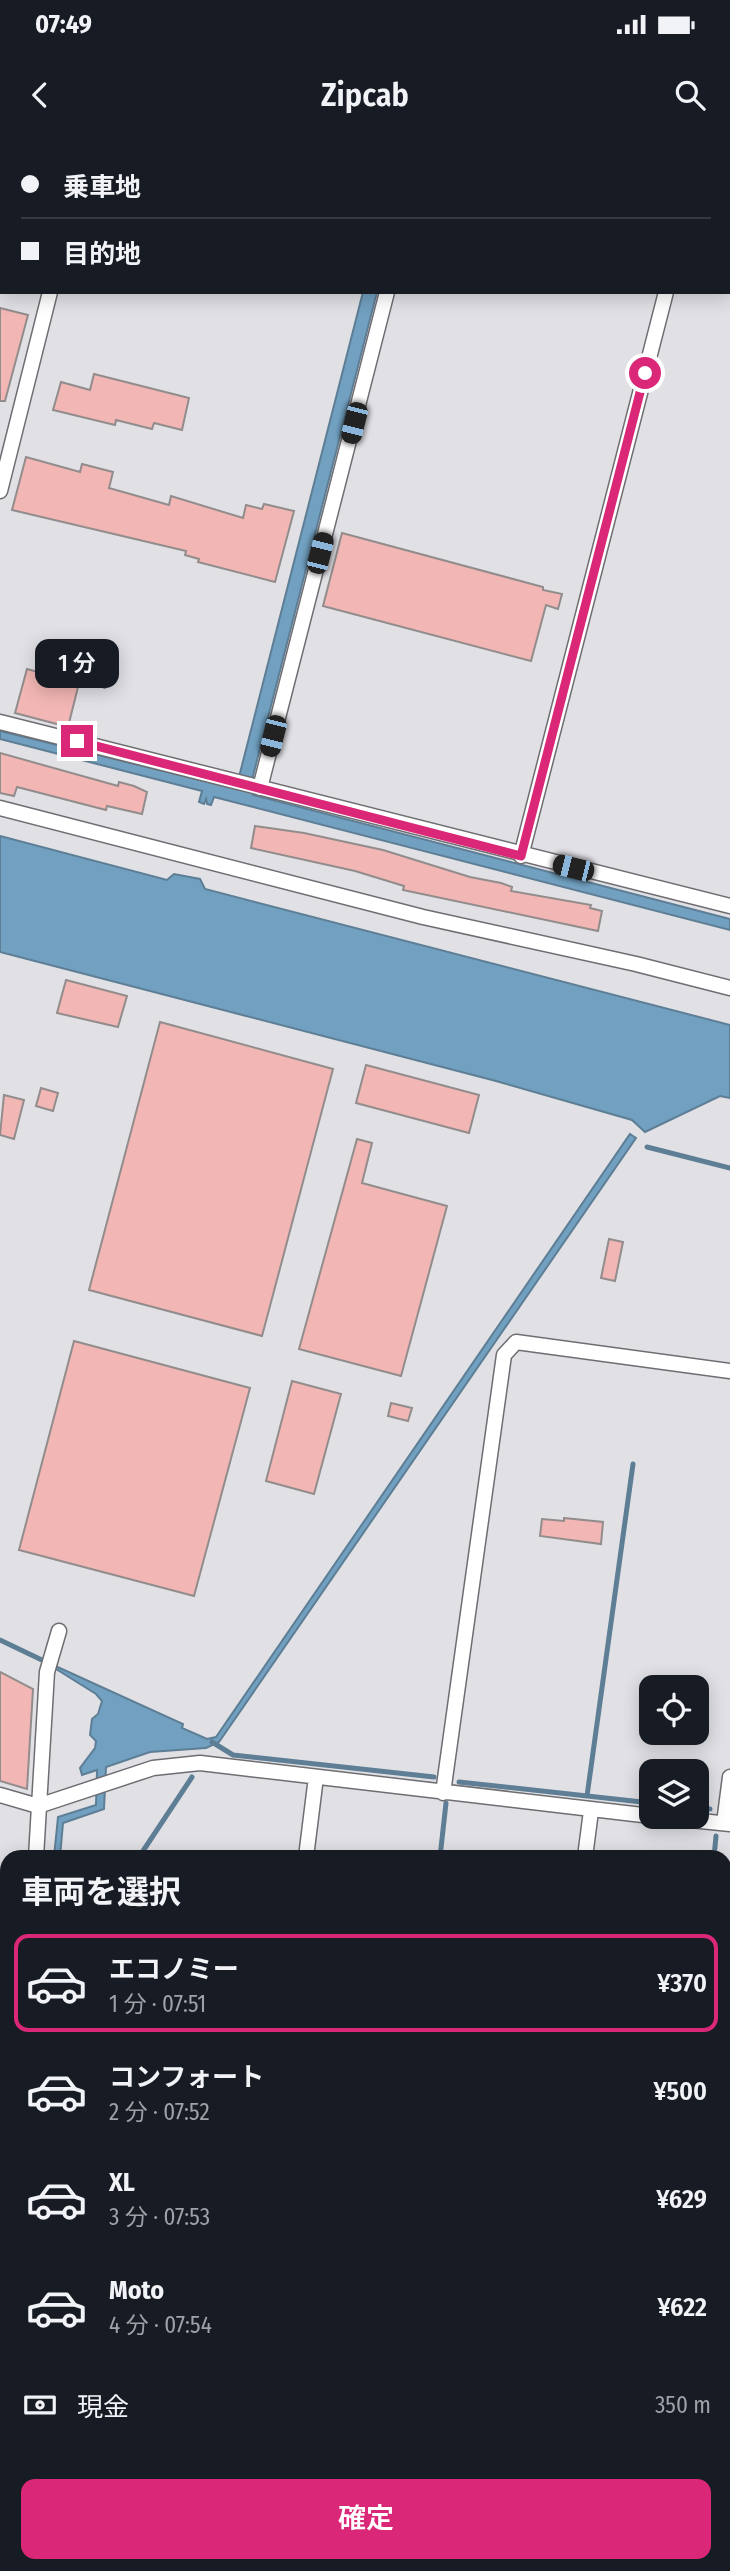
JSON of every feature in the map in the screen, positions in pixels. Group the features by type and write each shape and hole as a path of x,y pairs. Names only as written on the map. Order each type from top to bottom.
{"street":[{"path":"0,491 49,294"},
{"path":"260,788 386,294"},
{"path":"521,856 665,294"},
{"path":"0,722 521,856 730,906"},
{"path":"0,808 423,917 636,964 730,988"},
{"path":"443,1793 504,1355 516,1342 730,1371"},
{"path":"36,1850 47,1672 59,1631"},
{"path":"0,1795 38,1806 153,1768 200,1763 639,1815"},
{"path":"307,1850 316,1777"},
{"path":"709,1822 727,1824 730,1777"},
{"path":"586,1850 591,1811"}],"water":[{"path":"362,294 376,294 253,776 253,795 730,919 730,930 214,797 211,805 207,804 206,799 204,804 199,802 202,791 0,739 0,731 233,788 240,773"},
{"path":"0,836 167,880 174,874 200,879 205,889 730,1025 730,1098 720,1096 645,1132 632,1120 496,1081 0,952"},
{"path":"630,1134 636,1138 219,1742 206,1748 150,1752 106,1767 104,1809 63,1823 61,1850 55,1850 58,1817 96,1805 97,1770 82,1775 80,1768 95,1748 96,1741 90,1735 92,1719 98,1714 102,1701 96,1694 40,1659 183,1724 182,1728 207,1739 216,1737"}],"building":[{"path":"0,308 28,315 5,401 0,401"},
{"path":"94,374 189,398 182,430 154,423 152,429 116,420 115,425 53,410 61,382 90,390"},
{"path":"26,457 80,472 82,464 113,472 109,488 169,505 171,496 243,518 246,505 262,509 264,504 294,511 275,582 198,562 199,559 185,555 186,551 12,510"},
{"path":"342,533 543,587 543,590 562,594 558,609 546,605 531,661 323,606"},
{"path":"94,657 113,662 105,688 87,683"},
{"path":"27,669 79,683 68,727 15,713"},
{"path":"0,753 118,786 119,782 134,786 147,792 142,814 107,806 106,810 17,787 14,796 0,793"},
{"path":"255,826 304,833 383,850 470,877 501,883 512,887 511,891 591,905 590,908 602,911 598,931 403,890 404,886 355,871 251,848"},
{"path":"66,980 127,996 118,1027 57,1013"},
{"path":"160,1022 333,1069 262,1336 89,1290"},
{"path":"366,1065 479,1095 469,1133 356,1103"},
{"path":"41,1088 58,1093 53,1111 36,1106"},
{"path":"4,1095 24,1100 14,1139 0,1135"},
{"path":"357,1139 372,1143 362,1183 447,1206 401,1376 299,1349"},
{"path":"609,1239 623,1242 615,1281 601,1278"},
{"path":"74,1341 250,1388 194,1596 19,1550"},
{"path":"292,1381 341,1394 314,1494 266,1481"},
{"path":"391,1403 412,1408 408,1421 388,1416"},
{"path":"564,1518 603,1522 601,1544 540,1536 542,1519 564,1521"},
{"path":"0,1672 33,1689 27,1789 0,1781"}],"waterway":[{"path":"647,1147 730,1168"},
{"path":"587,1796 633,1464"},
{"path":"0,1640 44,1661"},
{"path":"212,1742 233,1755 434,1777"},
{"path":"144,1850 192,1777"},
{"path":"459,1782 639,1802"},
{"path":"441,1850 446,1803"},
{"path":"715,1850 716,1836"}],"route":[{"path":"77,741 521,856 645,373"}]}
